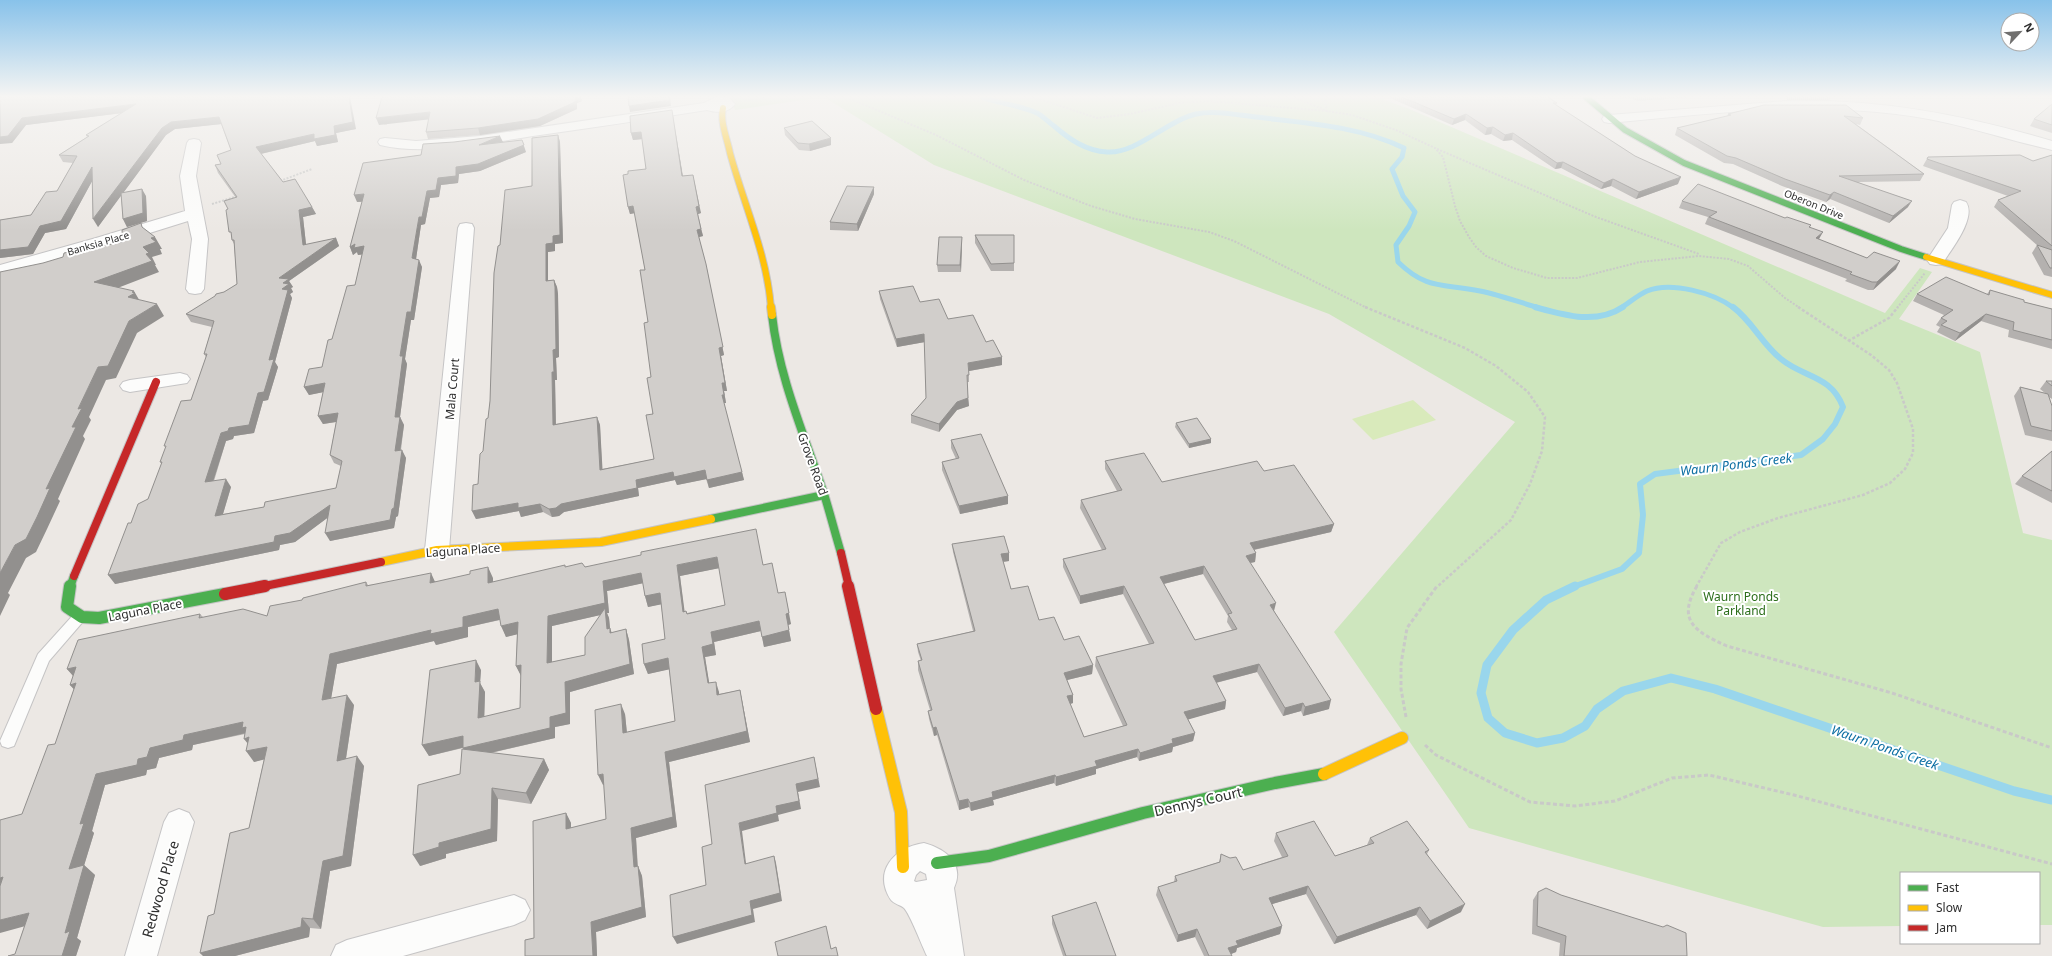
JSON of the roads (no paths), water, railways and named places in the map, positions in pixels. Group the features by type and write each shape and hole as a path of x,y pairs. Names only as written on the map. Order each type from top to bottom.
{"street":[{"path":"385,142 416,145 459,142"},
{"name":"Grove Road","path":"728,142 734,167 761,251 770,291 773,336 786,391 824,495 842,559 859,639 901,812 927,876 948,956"},
{"name":"Oberon Drive","path":"1642,142 1700,170 1851,230 1932,265 2052,295"},
{"path":"2036,142 2052,146"},
{"path":"194,143 188,176 189,190 202,209 195,289"},
{"path":"1932,265 1958,227 1960,205"},
{"name":"Banksia Place","path":"0,270 102,242 202,209"},
{"name":"Mala Court","path":"437,550 466,228"},
{"path":"130,386 180,379"},
{"path":"80,617 68,607 67,595 156,382"},
{"name":"Laguna Place","path":"80,617 91,619 111,617 437,550 601,542 824,495"},
{"name":"Dennys Court","path":"927,876 989,856 1144,813 1275,783 1326,774 1402,738"},
{"name":"Redwood Place","path":"141,956 179,822"},
{"name":"Grove Road","path":"927,876 943,956"},
{"path":"347,956 514,910"}],"lane":[{"path":"8,741 43,658 56,641 80,617"}],"waterway":[{"name":"Waurn Ponds Creek","path":"1075,142 1085,147 1107,152 1129,148 1142,142"},
{"name":"Waurn Ponds Creek","path":"1388,142 1404,148 1402,157 1392,169 1403,196 1415,212 1409,226 1396,245 1398,262 1418,278 1427,282 1487,293 1539,308"},
{"name":"Waurn Ponds Creek","path":"1621,308 1647,291 1668,287 1704,293 1734,308"},
{"name":"Waurn Ponds Creek","path":"1535,307 1580,317 1602,316 1621,308"},
{"name":"Waurn Ponds Creek","path":"1573,587 1622,569 1639,553 1643,515 1640,484 1655,474 1801,455 1823,439 1835,424 1843,407 1838,397 1824,383 1781,359 1768,347 1746,319 1733,307"},
{"name":"Waurn Ponds Creek","path":"1575,586 1546,600 1513,630 1487,665 1481,693 1488,718 1505,733 1537,743 1563,738 1585,726 1597,709 1623,691 1671,678 1715,689 2014,791 2052,800"}],"park label":[{"name":"Waurn Ponds Parkland","path":"1741,603"}]}
